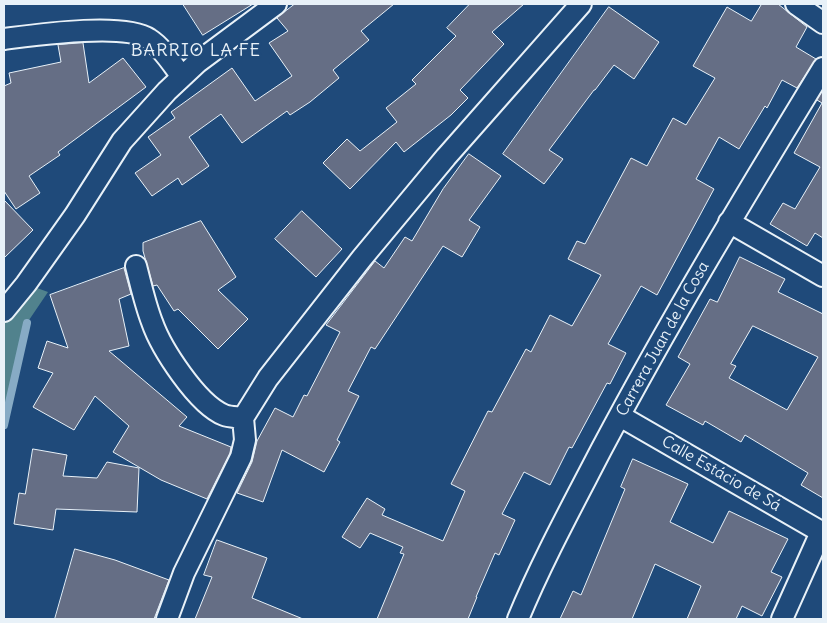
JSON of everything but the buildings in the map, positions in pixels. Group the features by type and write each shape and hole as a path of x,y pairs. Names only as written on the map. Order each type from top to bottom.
{"street":[{"path":"4,310 26,284 75,215 122,141 182,77 229,38 276,4"},
{"path":"167,619 184,574 241,457 245,440 242,418 268,378 362,258 446,157 581,4"},
{"path":"796,4 823,22"},
{"path":"4,39 63,32 133,32 148,38 161,50 182,77"},
{"name":"Carrera Juan de la Cosa","path":"518,619 532,584 653,354 729,222 823,68"},
{"path":"729,222 823,276"},
{"path":"136,266 152,322 163,347 190,385 208,404 224,415 242,418"},
{"name":"Calle Estácio de Sá","path":"620,416 822,532"},
{"path":"782,619 822,532"}],"green space":[{"path":"26,284 48,292 27,323 4,425 4,311"}],"waterway":[{"path":"4,425 27,323"}],"district":[{"name":"BARRIO LA FE","path":"196,51"}]}
